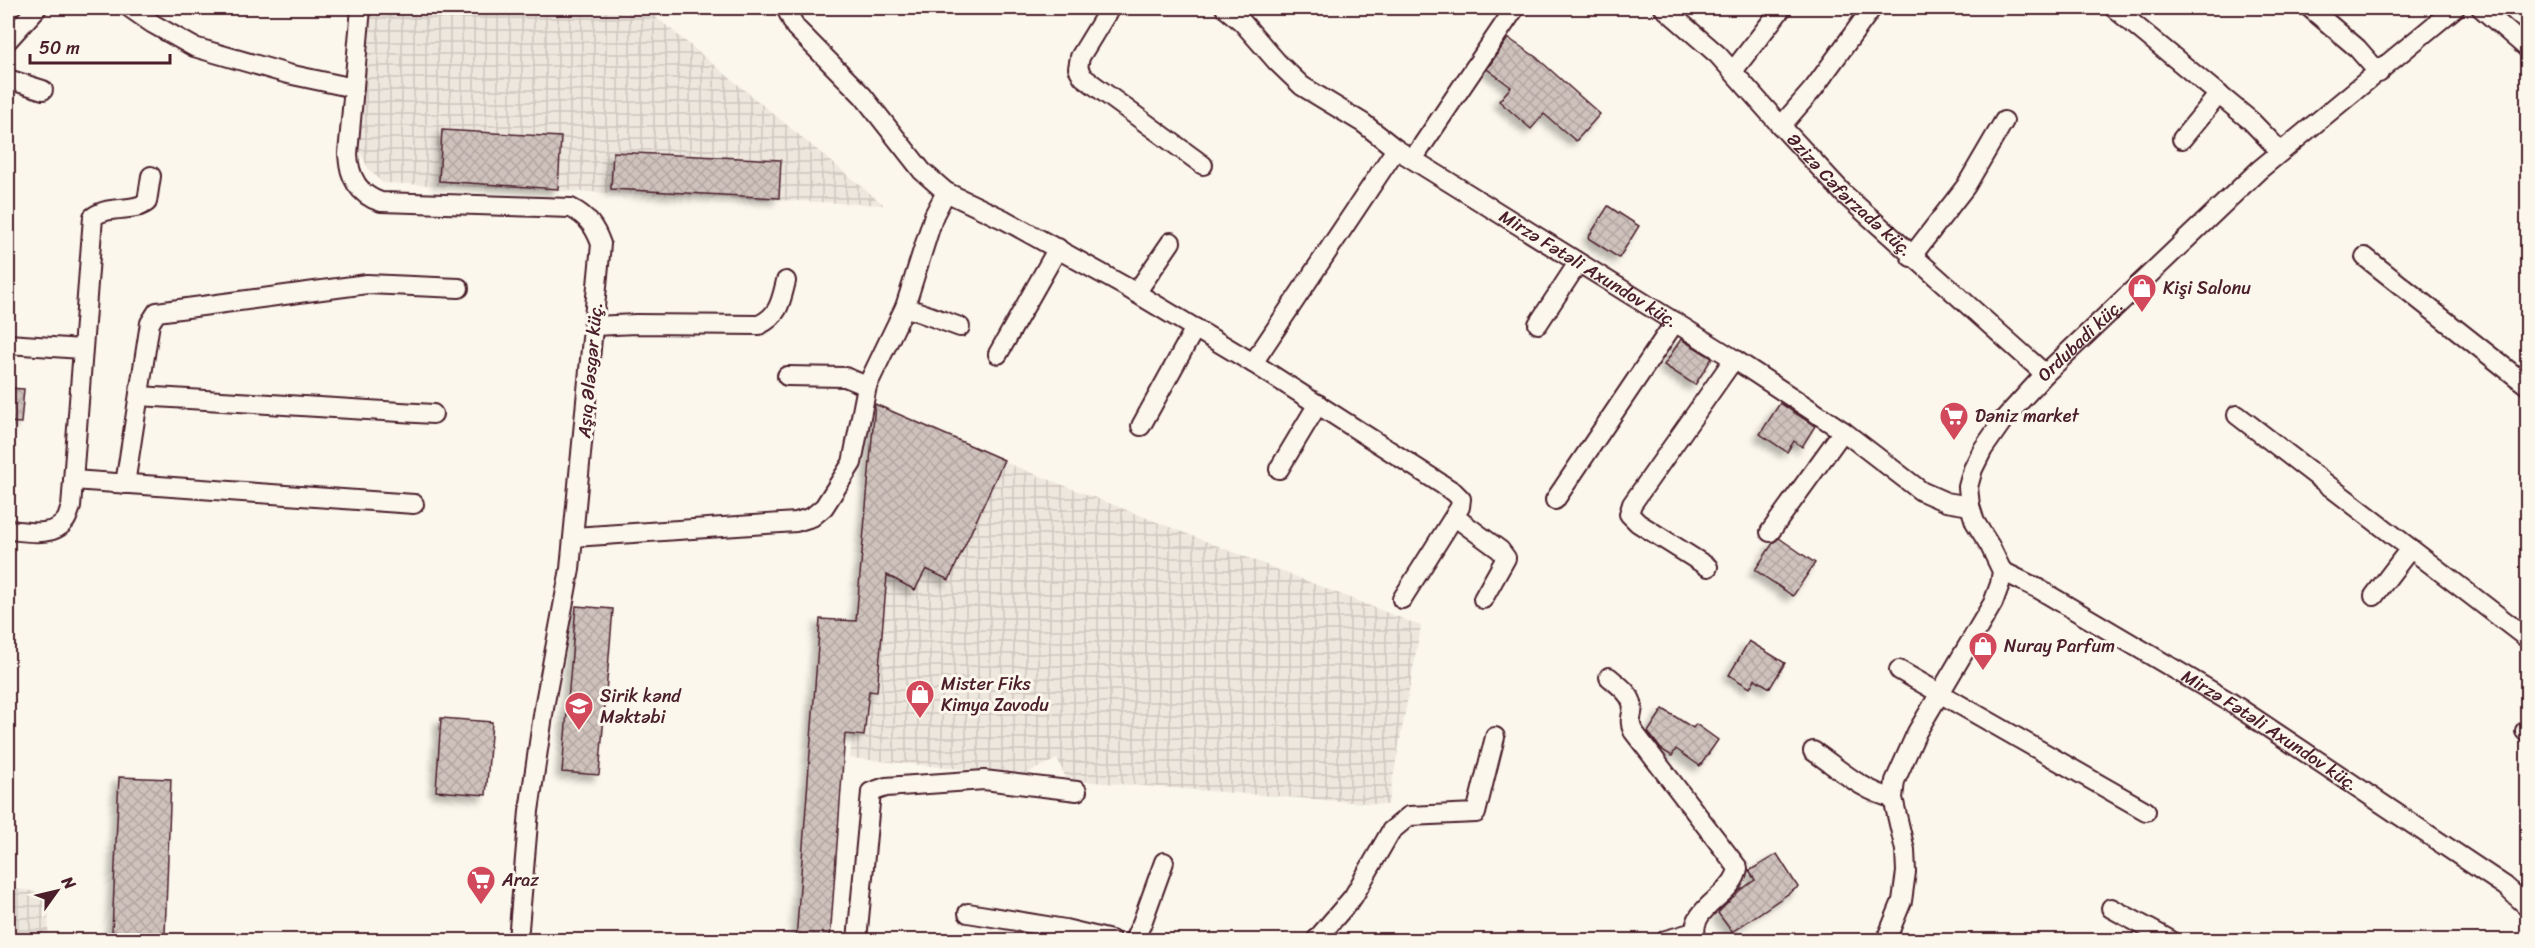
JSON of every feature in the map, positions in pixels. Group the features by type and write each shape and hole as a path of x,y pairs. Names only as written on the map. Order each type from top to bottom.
{"street":[{"path":"8,40 37,8"},
{"path":"130,8 177,40 194,47 288,74 354,88"},
{"name":"Aşıq Ələsgər küç.","path":"361,8 348,154 349,170 355,182 371,199 381,202 571,208 582,214 592,224 601,244 574,537 566,596 545,702 531,800 518,940"},
{"path":"786,8 795,27 863,96 922,171 946,192 1058,248 1136,293 1253,363 1454,492 1461,499 1455,517 1402,599"},
{"path":"1110,8 1080,57 1078,68 1083,77 1203,165"},
{"path":"1413,159 1515,8"},
{"name":"Əzizə Cəfərzadə küç.","path":"1665,8 1733,71 1823,173 1911,256 1965,300 2045,374"},
{"path":"1733,71 1782,8"},
{"path":"1780,126 1814,88 1872,8"},
{"path":"2114,8 2269,137 2280,151"},
{"path":"2310,8 2357,48 2379,73"},
{"name":"Ordubadi küç.","path":"2002,571 1975,522 1968,488 1973,469 1983,449 2004,419 2045,374 2280,151 2379,73 2455,8"},
{"path":"2481,8 2528,49"},
{"name":"Mirzə Fətəli Axundov küç.","path":"1233,10 1276,62 1295,80 1363,123 1396,149 1734,359 1843,431 1921,491 1946,502 1970,506"},
{"path":"8,79 43,90"},
{"path":"2182,139 2218,94"},
{"path":"1911,256 1966,186 2004,121"},
{"path":"1253,363 1396,149"},
{"path":"8,530 39,532 54,529 65,521 71,507 93,217 104,209 141,206 147,201 151,176"},
{"path":"574,537 796,522 812,517 824,507 852,464 867,387 905,307 934,215 946,192"},
{"path":"1136,293 1171,242"},
{"path":"998,354 1058,248"},
{"path":"2365,258 2528,386"},
{"path":"1538,324 1578,262"},
{"path":"594,327 636,324 759,325 775,315 781,304 786,281"},
{"path":"125,484 150,323 157,312 368,284 459,288"},
{"path":"905,307 960,327"},
{"path":"1555,500 1675,322"},
{"path":"1141,426 1195,328"},
{"path":"8,344 82,350"},
{"path":"1708,567 1638,523 1629,514 1632,504 1734,359"},
{"path":"787,376 845,377 867,387"},
{"path":"139,396 433,414"},
{"path":"1279,469 1318,404"},
{"path":"2237,415 2409,550 2528,639"},
{"path":"1770,532 1843,431"},
{"path":"73,480 414,504"},
{"path":"1455,517 1500,550 1506,558 1484,599"},
{"path":"2374,596 2409,550"},
{"path":"1892,939 1902,901 1906,872 1905,850 1893,798 1900,768 1940,692 1993,603 2002,571"},
{"name":"Mirzə Fətəli Axundov küç.","path":"2002,571 2037,588 2230,702 2524,896"},
{"path":"1899,670 2146,812"},
{"path":"1609,677 1628,695 1632,704 1629,723 1633,730 1738,868 1737,878 1698,917 1695,936 1666,940"},
{"path":"1316,940 1353,897 1391,831 1409,816 1476,813 1495,737"},
{"path":"1813,750 1881,796 1893,798"},
{"path":"857,940 871,792 886,787 984,780 1077,791"},
{"path":"1134,940 1143,923 1164,862"},
{"path":"2111,908 2170,940"},
{"path":"968,913 1065,929 1111,940"}],"shaded area":[{"path":"370,8 645,8 884,205 383,183 369,170 358,148"},
{"name":"Mister Fiks Kimya Zavodu","path":"880,413 1421,626 1388,805 1067,780 1057,759 1023,775 850,758"},
{"path":"8,888 49,893 48,940 8,940"}],"building":[{"path":"1508,38 1536,57 1600,114 1576,141 1544,114 1531,129 1499,101 1511,87 1487,69"},
{"path":"442,130 561,137 558,189 439,181"},
{"path":"613,152 781,160 779,198 611,189"},
{"path":"1608,206 1639,226 1619,258 1588,238"},
{"path":"1681,339 1712,358 1695,385 1664,365"},
{"path":"8,388 24,389 21,423 8,422"},
{"path":"1780,403 1815,426 1802,447 1794,441 1787,452 1760,434"},
{"path":"875,404 1004,460 949,580 926,569 915,590 887,575 877,692 869,691 864,736 845,734 830,940 796,940 820,619 856,621"},
{"path":"1779,538 1815,563 1793,596 1755,570"},
{"path":"576,606 613,609 599,775 562,772"},
{"path":"1749,641 1785,663 1770,688 1755,679 1750,688 1729,675"},
{"path":"1663,709 1693,728 1696,724 1718,740 1700,766 1676,749 1672,756 1661,749 1648,732"},
{"path":"441,718 492,722 486,795 436,791"},
{"path":"119,777 171,779 165,934 112,932"},
{"path":"1777,854 1798,887 1732,932 1718,913 1739,891 1755,880 1749,871"}],"place":[{"name":"Kişi Salonu","path":"2142,314"},
{"name":"Dəniz market","path":"1954,442"},
{"name":"Nuray Parfum","path":"1983,672"},
{"name":"Mister Fiks Kimya Zavodu","path":"920,720"},
{"name":"Sirik kənd Məktəbi","path":"579,732"},
{"name":"Araz","path":"481,906"}]}
